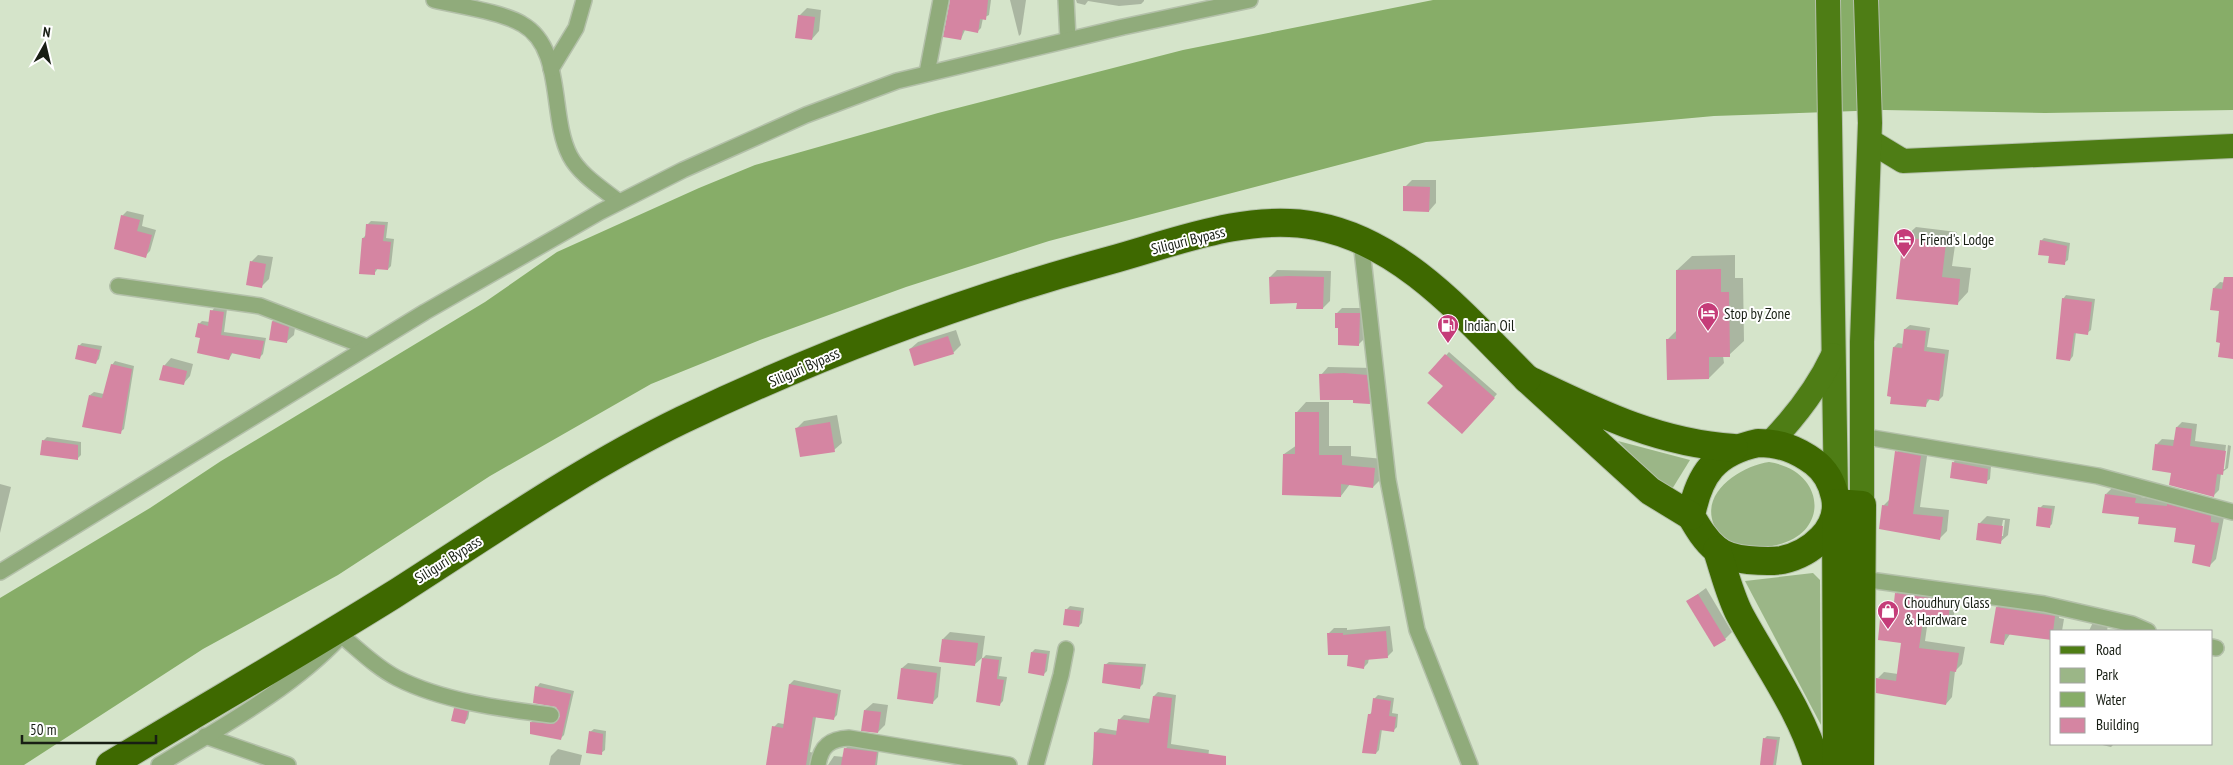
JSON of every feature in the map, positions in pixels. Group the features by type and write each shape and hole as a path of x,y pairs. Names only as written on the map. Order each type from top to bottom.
{"highway":[{"name":"Siliguri Bypass","path":"110,765 364,613 572,482 681,421 852,346 935,314 1013,287 1204,234 1243,226 1276,222 1316,226 1361,240 1386,253 1419,277 1456,309 1528,379 1650,491 1691,516"},
{"path":"1528,379 1613,420 1666,437 1715,447 1734,448 1758,443 1770,443 1796,450 1819,466 1849,504 1862,579 1860,765"},
{"path":"1734,448 1712,464 1705,475 1694,500 1691,516 1700,533 1717,550 1739,559 1761,562 1782,560 1816,544 1828,532 1833,519 1849,504"},
{"path":"1837,765 1849,504"},
{"path":"1717,550 1739,613 1788,697 1805,730 1818,765"}],"main road":[{"path":"1828,0 1835,352 1849,504"},
{"path":"1849,504 1861,436 1864,256 1869,190 1870,132 1866,0"},
{"path":"1870,132 1903,161"},
{"path":"1869,190 1903,161 2233,146"},
{"path":"1770,443 1800,410 1822,378 1835,352"}],"street":[{"path":"434,0 522,24 536,35 546,49 558,118 570,155 579,168 619,202"},
{"path":"551,69 576,28 584,0"},
{"path":"927,73 941,0"},
{"path":"1066,0 1068,39"},
{"path":"0,572 440,303 619,202 682,170 806,115 857,95 927,73 1068,39 1250,0"},
{"path":"1361,240 1388,480 1417,630 1470,765"},
{"path":"118,286 260,306 367,347"},
{"path":"1861,436 2098,476 2233,512"},
{"path":"1862,579 2044,604 2132,624 2146,630"},
{"path":"159,765 206,736 305,669 342,636 364,613"},
{"path":"342,636 386,672 421,688 500,708 551,715"},
{"path":"1036,765 1061,675 1066,649"},
{"path":"206,736 288,765"},
{"path":"818,765 822,749 827,744 836,738 849,738 1008,765"}],"green space":[{"path":"1618,441 1690,460 1669,494"},
{"path":"1769,462 1789,468 1803,479 1812,492 1814,507 1811,521 1801,534 1784,543 1754,548 1731,544 1715,528 1711,513 1713,502 1718,492 1736,475 1747,469"},
{"path":"1813,573 1820,580 1821,725 1745,581"}],"water":[{"path":"1433,0 2233,0 2233,110 2045,113 1884,110 1714,116 1426,142 1049,241 906,287 760,340 651,384 490,476 338,575 203,649 24,765 0,765 0,598 150,508 221,461 485,302 557,252 755,165 938,113 1183,50"}],"building":[{"path":"950,0 988,0 986,20 980,19 978,33 963,30 961,40 943,37"},
{"path":"798,15 815,17 812,40 795,38"},
{"path":"1403,186 1430,187 1429,212 1403,211"},
{"path":"121,215 140,220 137,231 152,235 146,258 114,249"},
{"path":"366,224 385,225 383,241 391,242 388,270 375,269 375,275 359,274 362,238 365,238"},
{"path":"1903,237 1946,243 1942,277 1960,279 1958,305 1896,299"},
{"path":"2040,240 2067,246 2065,265 2048,263 2049,256 2038,255"},
{"path":"250,261 266,264 262,288 246,285"},
{"name":"Stop by Zone","path":"1721,269 1721,292 1729,292 1730,357 1709,357 1709,379 1667,380 1666,339 1676,339 1676,270"},
{"path":"1269,277 1324,277 1323,309 1296,309 1297,303 1270,304"},
{"path":"2224,277 2233,277 2233,359 2218,357 2220,343 2216,342 2219,311 2210,310 2213,288 2222,289"},
{"path":"2062,298 2092,302 2088,335 2074,333 2070,361 2056,359"},
{"path":"210,310 224,312 221,335 264,341 260,359 231,353 229,360 197,353 200,338 195,337 198,323 208,326"},
{"path":"1335,313 1360,313 1359,346 1338,345 1338,328 1335,328"},
{"path":"272,321 289,327 287,343 269,340"},
{"path":"1904,329 1926,331 1924,351 1945,354 1939,401 1927,399 1926,407 1890,404 1891,397 1887,396 1893,347 1902,348"},
{"path":"948,336 954,354 914,366 909,349"},
{"path":"78,345 100,350 96,364 75,359"},
{"path":"1445,354 1495,398 1462,434 1427,403 1443,386 1428,373"},
{"path":"111,364 132,369 121,434 82,427 89,395 102,398"},
{"path":"163,365 187,371 184,385 159,380"},
{"path":"1344,373 1367,375 1370,404 1353,403 1353,400 1320,400 1319,374"},
{"path":"1295,412 1319,412 1319,455 1342,455 1342,465 1375,468 1373,488 1341,484 1341,497 1282,495 1283,454 1295,454"},
{"path":"830,422 835,452 800,457 795,428"},
{"path":"2176,427 2192,429 2190,446 2226,451 2223,475 2217,474 2214,497 2169,485 2171,473 2152,470 2155,444 2173,446"},
{"path":"42,440 78,445 78,460 40,455"},
{"path":"1895,451 1921,456 1913,514 1943,517 1940,540 1879,529 1882,505 1888,506"},
{"path":"1952,462 1988,469 1987,484 1950,478"},
{"path":"2105,494 2136,498 2135,503 2167,506 2167,504 2211,516 2211,522 2219,523 2210,567 2192,563 2195,545 2174,542 2176,528 2138,524 2139,517 2102,513"},
{"path":"2038,507 2052,509 2050,528 2036,526"},
{"path":"1978,523 2003,526 2001,544 1976,540"},
{"path":"1895,593 1950,603 1948,623 1923,620 1919,648 1959,653 1956,672 1950,671 1946,705 1876,693 1876,678 1896,681 1901,643 1878,640 1880,619 1892,620"},
{"path":"1698,594 1726,640 1714,647 1686,601"},
{"path":"1996,607 2055,616 2053,630 2050,630 2050,640 2005,634 2004,645 1990,643"},
{"path":"1065,609 1081,611 1079,627 1063,625"},
{"path":"1386,631 1388,658 1365,660 1364,669 1347,666 1348,655 1328,655 1327,633 1343,633 1343,635"},
{"path":"942,639 978,643 975,666 939,662"},
{"path":"1031,652 1047,654 1044,676 1028,673"},
{"path":"982,658 999,660 997,679 1004,680 1000,706 976,702"},
{"path":"1104,664 1143,667 1140,689 1102,683"},
{"path":"901,668 937,673 933,704 897,699"},
{"path":"789,684 838,694 834,720 813,717 806,765 766,765 772,726 783,728"},
{"path":"535,686 571,694 561,740 530,734 530,722 554,724 560,716 556,707 533,703"},
{"path":"1153,696 1172,698 1167,748 1226,756 1226,765 1093,765 1094,732 1116,735 1118,719 1149,723"},
{"path":"1373,698 1391,701 1389,716 1396,717 1394,732 1380,730 1376,754 1362,753 1368,714 1371,714"},
{"path":"454,708 468,711 465,724 451,721"},
{"path":"864,710 881,712 878,733 861,731"},
{"path":"589,731 603,734 602,755 586,753"},
{"path":"1763,738 1777,740 1773,765 1760,765"},
{"path":"844,748 877,752 875,765 841,765"}],"place":[{"name":"Friend's Lodge","path":"1904,258"},
{"name":"Stop by Zone","path":"1708,332"},
{"name":"Indian Oil","path":"1448,344"},
{"name":"Choudhury Glass & Hardware","path":"1888,630"}]}
